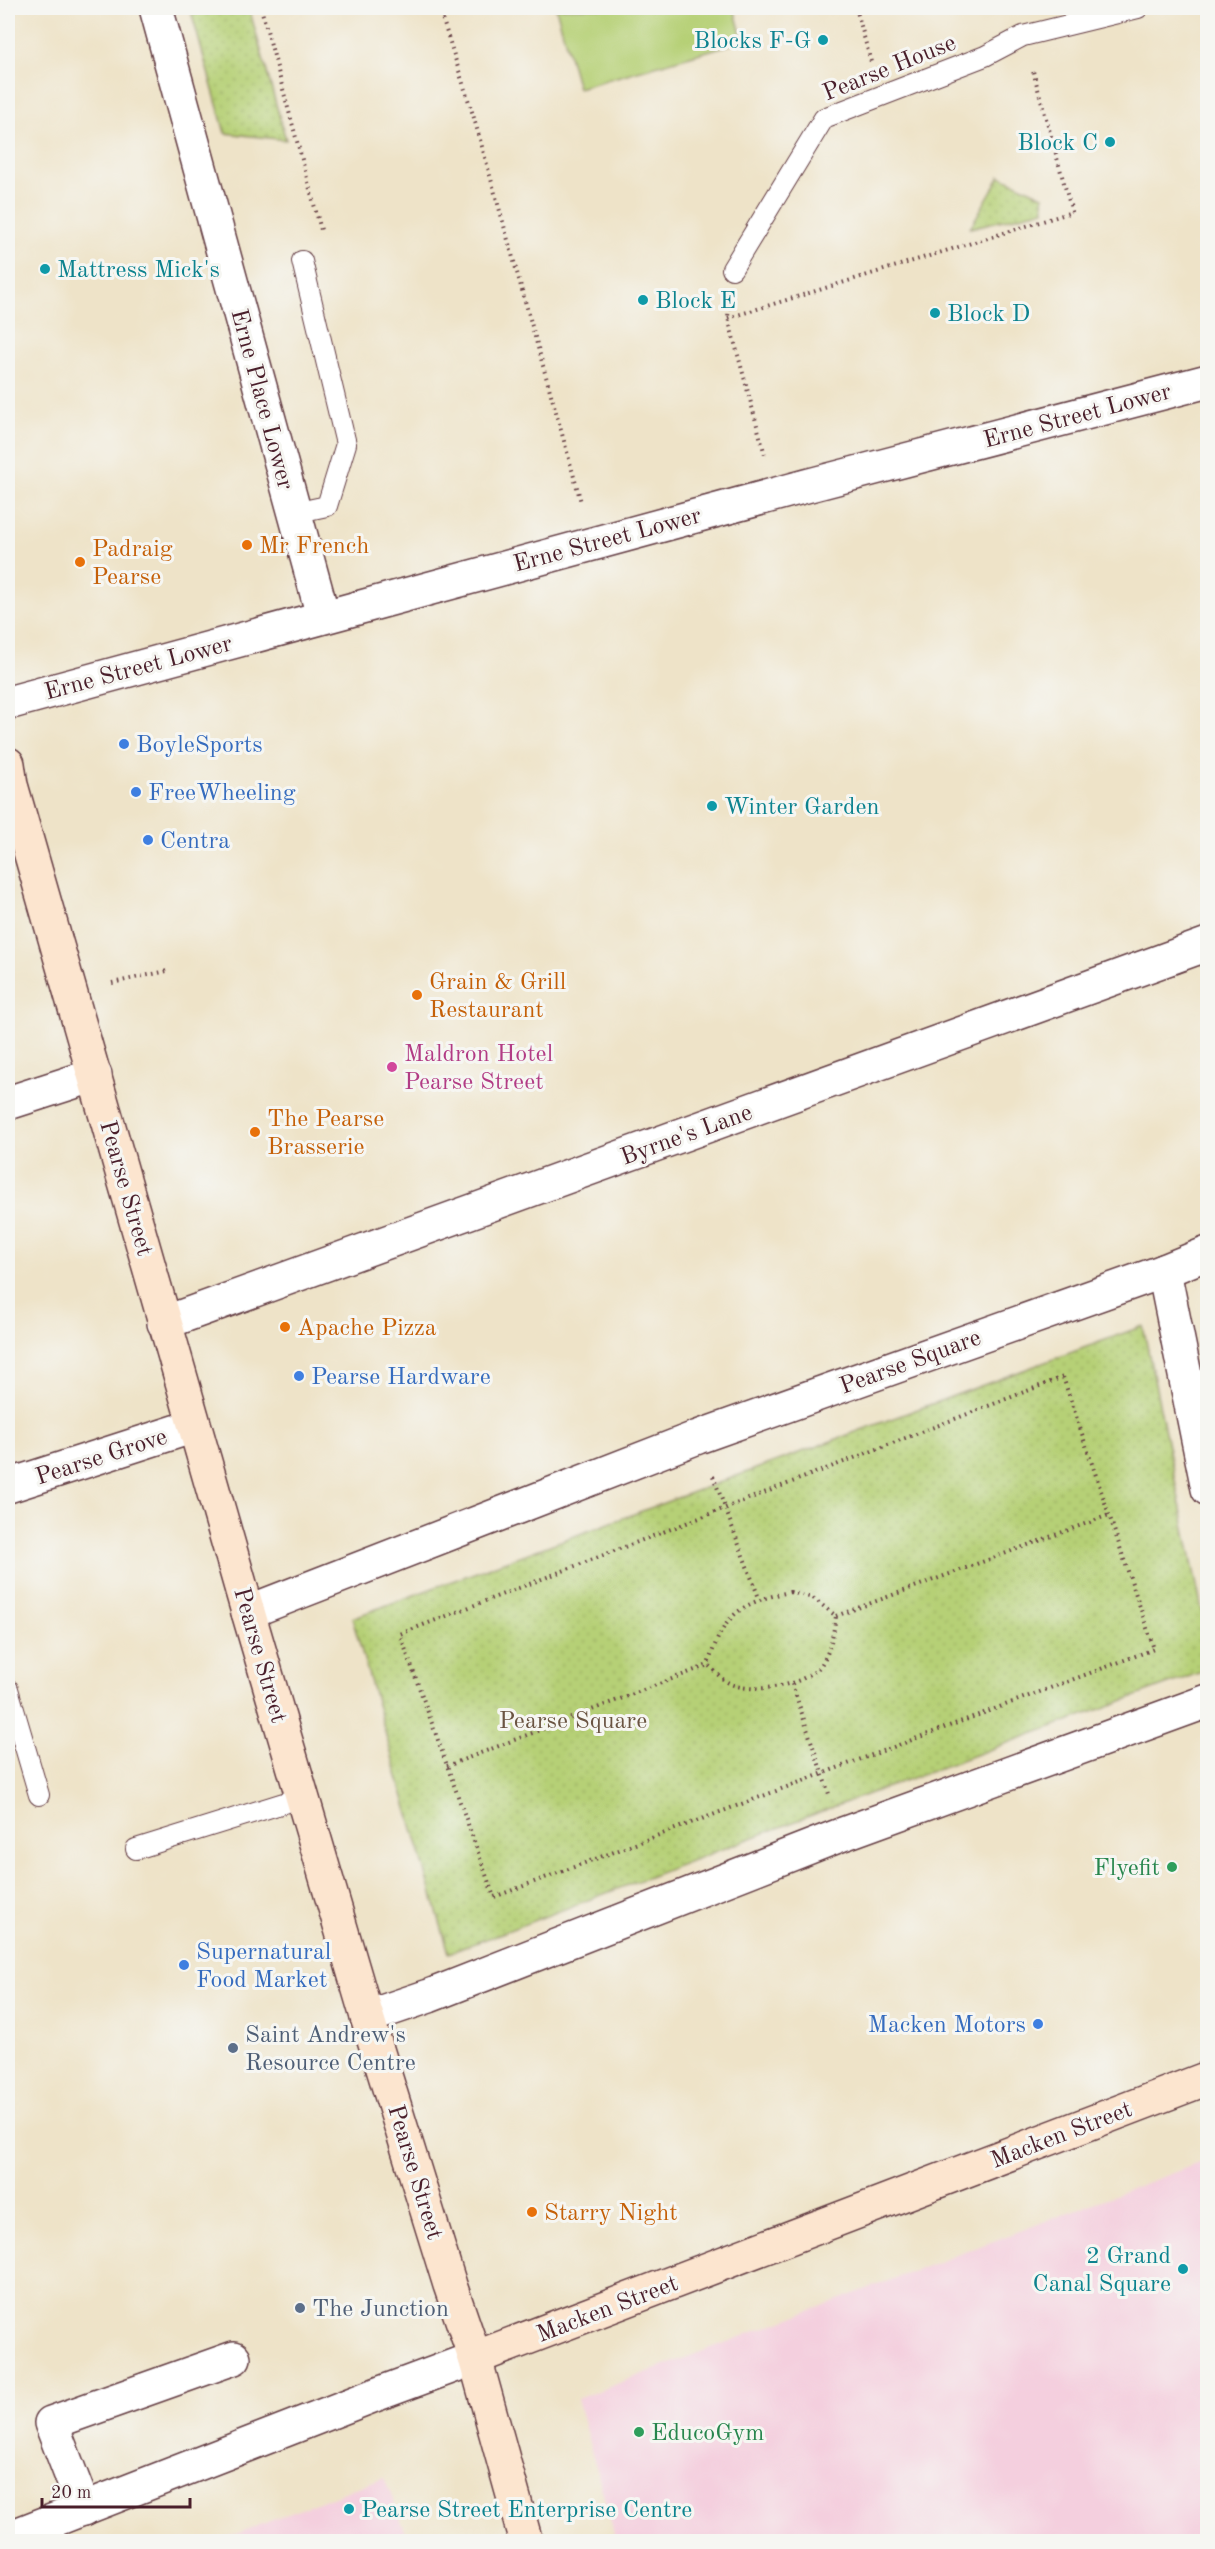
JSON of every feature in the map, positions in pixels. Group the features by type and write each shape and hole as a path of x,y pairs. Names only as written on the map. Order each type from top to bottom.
{"main road":[{"name":"Pearse Street","path":"8,764 11,785 248,1612 367,2017 475,2358 526,2541"},
{"name":"Macken Street","path":"475,2358 1208,2078"}],"street":[{"name":"Erne Place Lower","path":"156,8 323,616"},
{"name":"Erne Street Lower","path":"8,702 775,494 1208,381"},
{"name":"Byrne's Lane","path":"164,1323 1208,944"},
{"path":"8,1103 95,1075"},
{"name":"Pearse Square","path":"248,1612 698,1437 1164,1271 1208,1253"},
{"path":"1164,1271 1208,1489"},
{"name":"Pearse Grove","path":"8,1486 194,1426"},
{"path":"367,2017 440,1992 843,1834 1208,1701"},
{"path":"84,2509 51,2423 234,2358"},
{"name":"Macken Street","path":"8,2538 475,2358"}],"lane":[{"name":"Pearse House","path":"732,269 824,118 985,56 1023,36 1138,8"},
{"path":"294,513 327,506 346,444 302,261"},
{"path":"8,1689 39,1795"},
{"path":"136,1849 303,1797"}],"path":[{"path":"261,8 321,231 302,261"},
{"path":"439,8 474,118 572,475 593,543"},
{"path":"856,8 880,98"},
{"path":"728,318 1072,212 1023,36"},
{"path":"732,269 728,318 775,494"},
{"path":"151,974 167,971"},
{"path":"1063,1377 1154,1649 494,1897 400,1634 725,1508 1063,1377"},
{"path":"725,1508 759,1598"},
{"path":"836,1616 1109,1515"},
{"path":"708,1665 715,1640 731,1617 759,1598 790,1592 813,1598 836,1616"},
{"path":"708,1665 729,1683 759,1688 792,1684 819,1667 832,1642 836,1616"},
{"path":"447,1766 708,1665"},
{"path":"792,1684 822,1773"}],"shaded area":[{"path":"1207,2160 1207,2541 616,2541 577,2399"},
{"name":"Pearse Street Enterprise Centre","path":"384,2477 409,2541 218,2541"}],"green space":[{"path":"190,8 249,8 286,140 225,133"},
{"path":"556,8 734,8 743,41 578,88"},
{"path":"1000,176 1043,196 1044,210 970,228"},
{"name":"Pearse Square","path":"1143,1326 1207,1634 1207,1670 833,1807 449,1953 352,1618"}],"place":[{"name":"Blocks F-G","path":"823,40"},
{"name":"Block C","path":"1110,142"},
{"name":"Mattress Mick's","path":"45,269"},
{"name":"Block E","path":"643,300"},
{"name":"Block D","path":"935,313"},
{"name":"Mr French","path":"247,545"},
{"name":"Padraig Pearse","path":"80,562"},
{"name":"BoyleSports","path":"124,744"},
{"name":"FreeWheeling","path":"136,792"},
{"name":"Winter Garden","path":"712,806"},
{"name":"Centra","path":"148,840"},
{"name":"Grain & Grill Restaurant","path":"417,995"},
{"name":"Maldron Hotel Pearse Street","path":"392,1067"},
{"name":"The Pearse Brasserie","path":"255,1132"},
{"name":"Apache Pizza","path":"285,1327"},
{"name":"Pearse Hardware","path":"299,1376"},
{"name":"Flyefit","path":"1172,1867"},
{"name":"Supernatural Food Market","path":"184,1965"},
{"name":"Macken Motors","path":"1038,2024"},
{"name":"Saint Andrew's Resource Centre","path":"233,2048"},
{"name":"Starry Night","path":"532,2212"},
{"name":"2 Grand Canal Square","path":"1183,2269"},
{"name":"The Junction","path":"300,2308"},
{"name":"EducoGym","path":"639,2432"},
{"name":"Pearse Street Enterprise Centre","path":"349,2509"}]}
